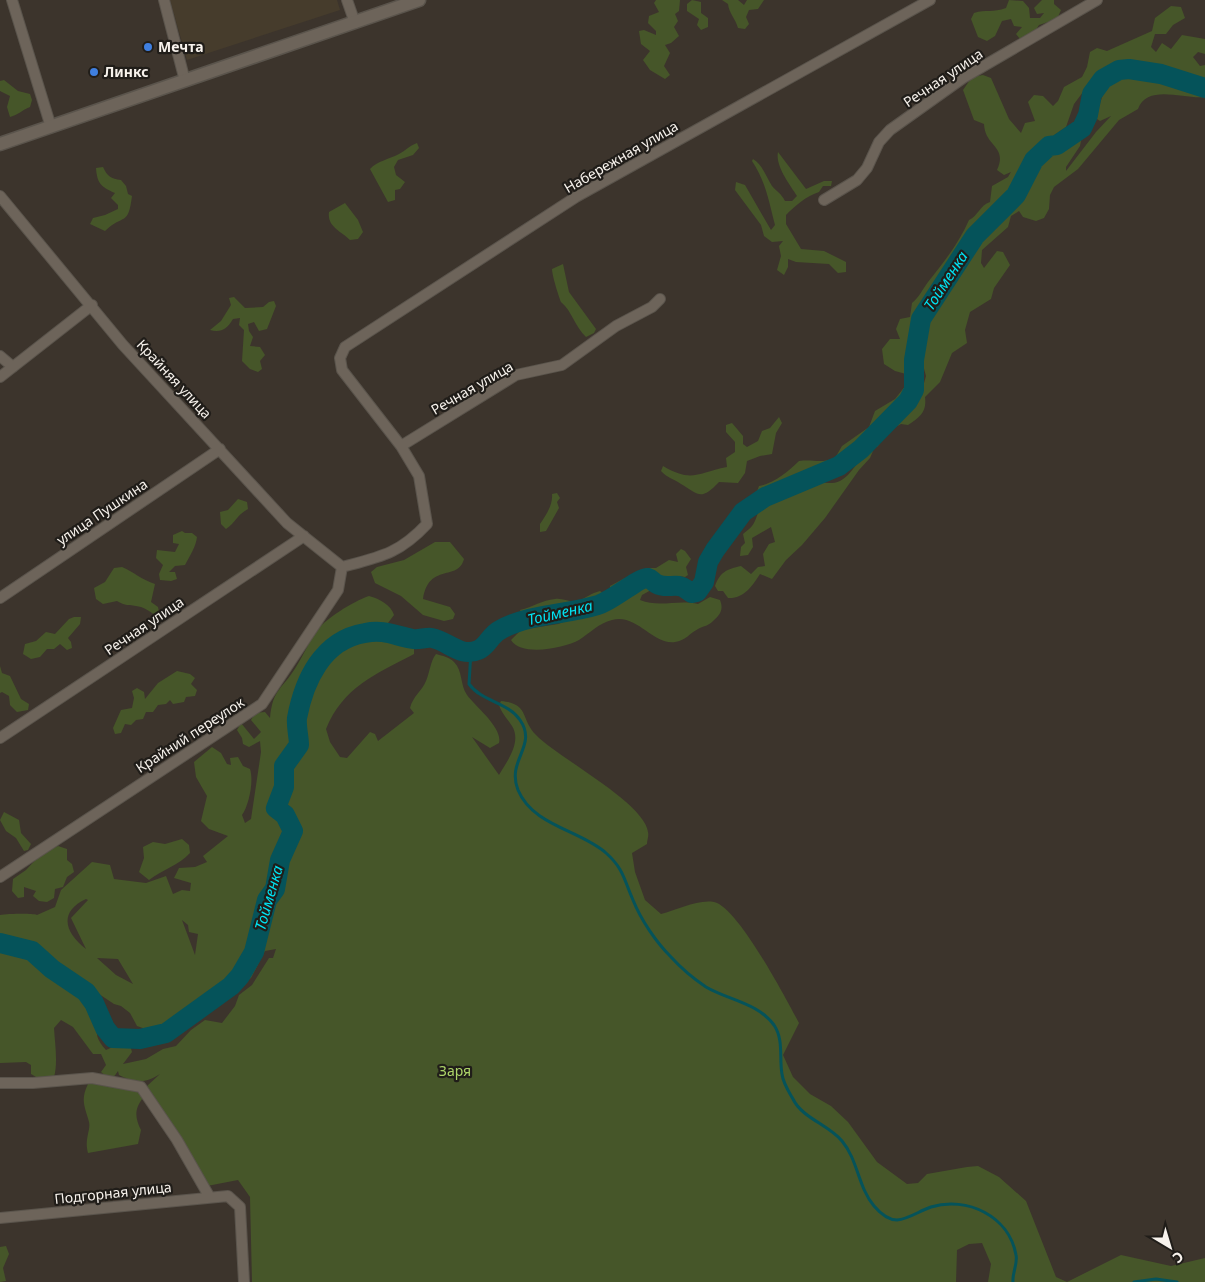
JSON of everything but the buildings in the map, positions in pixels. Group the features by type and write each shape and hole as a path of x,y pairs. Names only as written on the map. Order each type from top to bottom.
{"street":[{"path":"12,0 51,127"},
{"path":"164,0 185,81"},
{"path":"347,0 355,23"},
{"path":"0,144 419,0"},
{"name":"Набережная улица","path":"401,446 342,370 340,358 345,347 576,197 930,0"},
{"name":"Речная улица","path":"824,200 857,180 867,168 880,142 890,130 963,78 1097,0"},
{"name":"Крайняя улица","path":"0,196 92,305 123,345 287,522 342,567"},
{"name":"Речная улица","path":"401,446 516,375 562,364 616,326 652,307 660,298"},
{"path":"0,377 92,305"},
{"path":"0,356 13,367"},
{"path":"342,567 384,556 410,542 427,524 419,476 401,446"},
{"name":"улица Пушкина","path":"0,598 220,449"},
{"name":"Речная улица","path":"0,738 304,536"},
{"name":"Крайний переулок","path":"0,877 262,704 338,590 342,567"},
{"path":"0,1083 33,1083 92,1078 140,1087 178,1140 210,1196"},
{"name":"Подгорная улица","path":"0,1218 210,1196 228,1196 240,1207 244,1282"}],"shaded area":[{"path":"170,0 337,0 340,10 187,60"}],"green space":[{"path":"656,0 680,0 679,11 675,14 678,21 674,27 679,36 671,43 665,45 670,53 664,66 670,75 665,79 650,70 643,60 650,51 641,44 639,31 644,30 656,35 656,31 648,23 649,16 659,12 654,3"},
{"path":"692,0 701,2 701,13 708,18 708,27 701,30 697,25 699,19 687,11 687,4"},
{"path":"722,0 738,0 744,5 747,0 764,0 758,9 749,10 746,17 749,24 745,29 738,28 728,4"},
{"path":"1009,0 1023,1 1029,8 1030,18 1040,18 1044,13 1037,14 1034,8 1042,0 1054,0 1054,4 1061,10 1057,19 1039,25 1031,37 1020,39 1016,34 1022,27 1014,26 1011,19 1002,21 995,36 987,41 978,37 971,19 974,13 1006,8"},
{"path":"1171,6 1181,7 1185,18 1173,25 1166,34 1155,34 1151,47 1156,52 1162,43 1171,49 1182,35 1205,39 1205,54 1198,52 1193,57 1200,66 1205,65 1205,85 1194,77 1179,79 1165,66 1155,73 1140,71 1131,64 1115,66 1100,74 1098,84 1083,92 1074,104 1066,127 1037,147 1010,199 972,237 917,316 908,341 911,352 910,362 915,373 913,386 907,397 861,438 849,453 831,467 806,473 795,481 780,485 761,497 755,497 759,486 775,480 799,461 821,461 835,458 842,446 869,427 875,411 895,399 910,380 906,374 895,371 884,364 882,349 890,339 900,339 896,329 900,319 910,317 912,303 951,252 969,220 990,202 992,186 1008,177 1011,172 1004,175 997,170 1000,162 998,151 988,138 984,124 974,120 963,90 972,77 983,75 991,78 1009,119 1021,133 1025,123 1035,121 1028,102 1034,95 1043,96 1053,106 1058,101 1064,87 1082,77 1087,67 1090,52 1097,48 1107,51 1152,31 1155,18"},
{"path":"1129,75 1201,88 1205,91 1205,97 1168,94 1150,97 1143,101 1138,109 1119,120 1078,169 1054,187 1050,195 1049,209 1044,218 1036,221 1023,217 1019,211 1011,216 1008,227 982,250 981,263 984,268 997,251 1003,252 1010,265 994,288 991,299 970,312 965,330 967,343 952,353 940,382 925,397 925,407 919,417 908,425 901,424 892,429 877,447 873,445 907,412 921,394 926,376 920,354 923,342 923,328 931,317 940,296 977,241 1053,152 1083,131 1080,146 1066,167 1066,171 1111,116 1100,121 1094,117 1107,86 1119,78"},
{"path":"4,80 18,91 30,94 32,100 30,107 10,117 7,107 10,96 0,91 0,81"},
{"path":"417,143 419,148 413,155 398,160 394,167 396,175 405,182 400,189 395,190 395,200 388,202 370,169"},
{"path":"778,152 806,189 824,181 832,181 831,186 823,186 819,192 793,208 786,215 786,224 801,249 824,251 846,262 846,272 838,273 829,264 796,262 788,259 788,267 784,275 777,270 781,256 779,246 783,241 772,242 764,236 761,225 735,190 736,182 745,185 771,230 775,225 769,200 761,177 752,161 753,159 759,164 772,186 785,201 792,201 797,196 781,169"},
{"path":"103,167 110,176 121,180 126,186 128,194 132,196 127,216 105,231 90,224 93,218 118,209 118,205 111,198 115,193 106,189 97,177 96,168"},
{"path":"345,203 358,220 363,232 358,239 350,240 335,228 330,221 329,212"},
{"path":"563,264 569,292 596,329 594,333 586,337 561,302 557,290 552,269"},
{"path":"234,297 245,308 263,307 269,302 274,301 276,306 267,329 259,331 254,322 248,324 249,331 253,337 250,346 260,347 265,355 260,361 262,369 258,372 250,369 242,361 244,330 239,325 240,318 233,319 223,329 217,331 210,330 221,321 231,305 229,298"},
{"path":"779,417 782,423 776,433 772,454 747,461 745,473 738,483 719,482 708,492 700,494 668,477 661,471 663,466 681,474 695,475 727,467 726,458 735,452 735,442 726,432 726,425 732,423 743,436 743,444 747,447 758,441 762,431 770,428"},
{"path":"873,451 870,458 859,470 825,518 802,545 786,560 772,579 760,574 747,591 733,598 728,598 723,591 718,591 715,586 717,581 728,570 741,566 751,574 758,567 765,566 763,554 769,544 775,542 771,527 752,538 753,547 748,555 740,556 741,547 745,543 743,534 752,526 760,507 766,501 813,483 840,481 849,474 863,456"},
{"path":"557,493 560,498 557,502 559,508 546,531 540,532 540,524 550,506 552,494"},
{"path":"238,499 247,502 248,509 226,529 221,524 220,512 228,510"},
{"path":"182,531 192,533 197,537 192,551 185,565 175,566 169,572 175,572 177,579 171,581 160,580 159,574 163,565 156,558 157,550 175,552 179,544 173,543 173,535"},
{"path":"435,542 450,542 464,559 461,566 456,570 437,576 431,580 426,588 423,599 450,607 455,614 453,619 444,621 423,615 401,596 375,583 371,572 377,567 404,560"},
{"path":"681,549 691,559 686,567 688,575 685,577 658,576 650,573 603,601 592,601 579,608 568,607 560,611 522,616 520,610 550,600 578,601 600,591 606,596 610,593 610,586 625,578 636,578 646,568 656,568 669,560 678,562 676,554"},
{"path":"122,567 155,584 151,602 158,607 160,617 141,607 126,605 117,601 103,604 96,599 94,588 105,582 114,568"},
{"path":"649,580 652,580 660,589 658,591 651,590 642,595 640,600 655,603 683,602 698,604 710,597 720,600 721,612 710,623 682,640 675,642 659,639 637,625 621,619 607,621 579,640 554,648 533,650 516,645 511,640 521,630 558,624 614,604 619,599 630,595"},
{"name":"Заря","path":"373,597 393,611 394,615 388,623 379,624 378,631 407,640 414,646 414,654 362,683 342,702 326,729 330,742 340,757 347,758 370,732 375,734 378,741 414,713 410,708 411,704 424,685 432,660 436,654 454,662 467,695 497,731 499,743 490,748 472,737 499,775 512,751 515,732 499,705 501,701 516,705 521,709 536,735 617,794 643,820 648,834 647,844 632,853 635,872 645,900 661,914 694,903 714,902 724,908 736,920 748,936 773,975 799,1023 783,1055 793,1077 810,1094 831,1106 848,1122 877,1162 907,1184 918,1183 927,1174 978,1166 999,1177 1026,1201 1056,1277 1067,1282 988,1282 991,1264 982,1243 969,1244 957,1250 956,1282 252,1282 250,1197 238,1180 207,1186 147,1086 160,1074 144,1081 130,1080 119,1075 118,1071 113,1078 107,1077 101,1072 106,1065 101,1054 93,1054 73,1027 61,1020 54,1028 56,1060 54,1077 43,1081 31,1074 31,1065 26,1062 0,1063 0,915 37,915 55,907 61,890 92,862 110,865 114,879 146,883 166,876 173,894 182,890 190,891 191,883 174,878 179,868 195,867 207,862 203,856 228,836 209,829 201,821 207,796 196,777 194,762 212,747 221,753 227,764 231,765 230,758 238,757 243,766 250,769 250,793 242,815 245,823 251,819 261,752 260,741 249,747 243,744 237,730 241,723 254,739 261,732 251,720 255,713 265,712 270,718 271,708 276,695 291,675 315,633 332,616 363,598","holes":["86,899 88,900 71,918 86,949 69,930 68,916 77,904","182,920 188,925 189,932 198,934 195,955","276,949 273,958 269,958 252,985 239,995 235,1006 222,1023 205,1020 191,1030 176,1046 163,1049 146,1059 123,1064 132,1052 128,1038 121,1034 114,1037 115,1046 106,1050 101,1045 97,1036 95,1016 82,995 83,992 88,990 96,992 114,1004 121,1006 130,1013 137,1026 154,1032 168,1034 191,1022 213,1003 251,978 265,951","97,958 118,959 133,984 116,975"]},
{"path":"81,617 80,624 68,638 72,648 67,650 60,644 54,649 47,649 40,657 31,659 23,654 25,644 36,641 46,632 55,634 69,619"},
{"path":"0,666 2,673 10,676 21,699 29,704 28,710 17,712 10,705 9,696 2,692 0,693"},
{"path":"177,671 190,674 195,678 191,684 197,690 195,696 186,697 184,702 173,704 170,700 166,704 158,705 153,712 146,712 143,719 136,720 131,725 125,724 121,733 115,734 113,728 121,710 132,708 134,698 132,691 137,688 144,692 145,699 158,683"},
{"path":"4,812 19,820 21,833 31,844 28,850 24,851 16,838 6,831 0,820"},
{"path":"182,839 189,845 190,853 186,857 149,880 139,872 144,858 143,847 153,842 165,844"},
{"path":"58,846 67,849 67,860 72,864 74,872 67,877 63,887 55,889 54,898 47,902 39,901 33,896 36,891 24,887 24,897 18,898 12,891 13,879 26,870 40,855"},
{"path":"105,1082 143,1093 143,1098 136,1114 141,1130 138,1144 88,1153 89,1122 84,1095 88,1084"},
{"path":"6,1246 9,1254 3,1268 6,1281 0,1282 0,1247"},
{"path":"1121,1255 1171,1266 1205,1258 1205,1282 1067,1282"}],"waterway":[{"name":"Тойменка","path":"0,943 32,951 52,969 86,992 94,1003 105,1028 113,1038 140,1039 166,1033 231,986 240,976 254,952 267,900 275,889 280,860 293,831 285,815 276,808 284,787 284,766 299,745 297,718 305,690 310,677 326,653 350,637 372,632 390,633 413,639 432,638 460,651 472,652 484,646 497,632 512,624 604,603 644,579 649,578 660,585 679,586 692,593 697,592 704,582 708,562 743,512 765,497 839,466 861,449 908,401 914,390 914,360 921,319 975,236 1016,195 1034,160 1049,146 1057,145 1082,128 1088,115 1092,94 1103,79 1119,70 1129,69 1161,74 1205,88"},
{"path":"471,651 469,684 481,695 509,709 520,720 525,729 526,738 518,762 515,779 518,790 525,802 534,812 546,820 595,845 617,864 636,908 654,938 683,969 706,987 760,1012 774,1025 779,1037 783,1077 797,1106 837,1135 842,1141 851,1156 864,1190 879,1211 894,1220 906,1218 931,1207 945,1204 958,1204 984,1212 996,1220 1012,1241 1016,1255 1013,1282"},
{"path":"1134,1282 1156,1279 1177,1282"}],"place":[{"name":"Мечта","path":"148,47"},
{"name":"Линкс","path":"94,72"}]}
